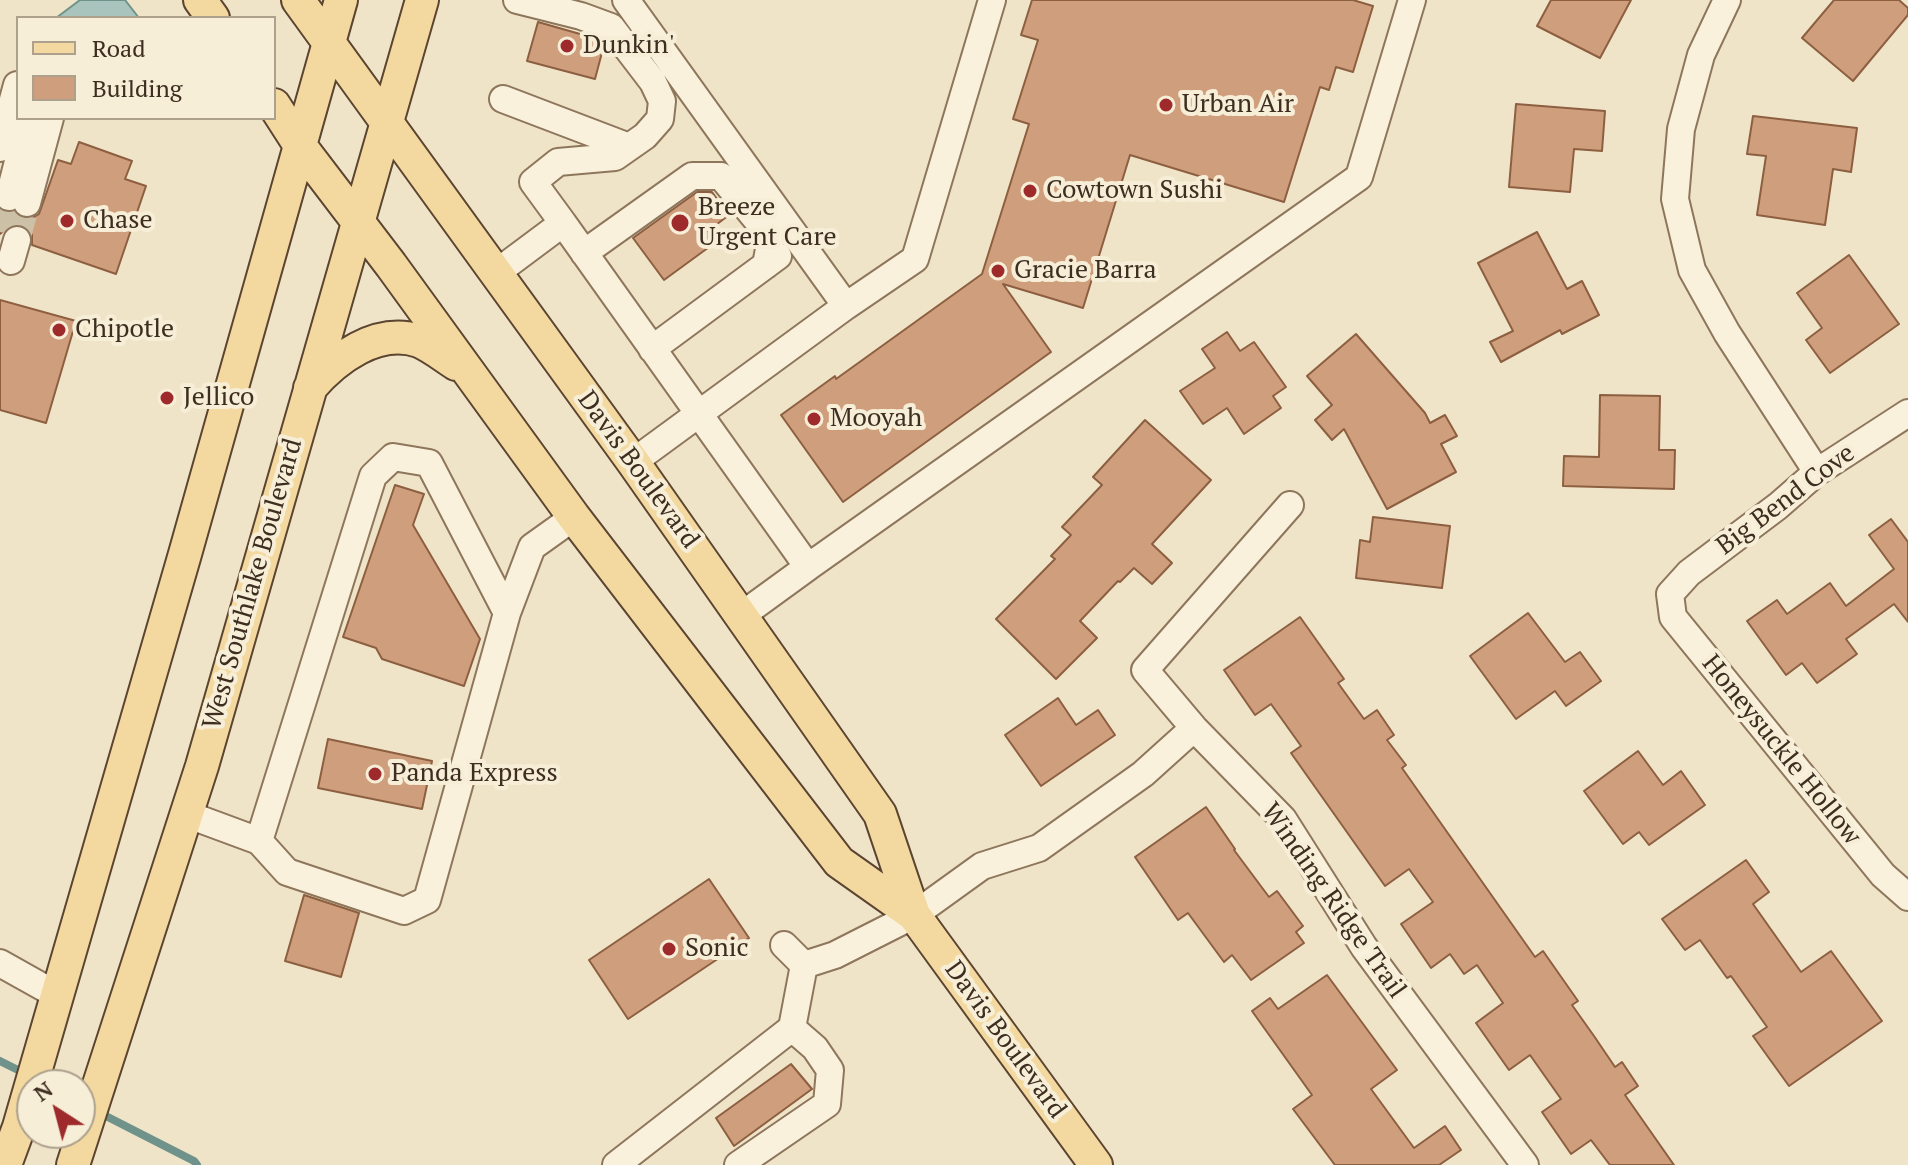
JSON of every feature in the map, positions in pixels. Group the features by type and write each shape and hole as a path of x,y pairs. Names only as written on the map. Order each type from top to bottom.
{"main road":[{"name":"Davis Boulevard","path":"298,0 633,462 880,814 914,915 1096,1165"},
{"path":"5,1165 19,1127 341,0"},
{"name":"West Southlake Boulevard","path":"73,1165 186,814 422,0"},
{"name":"Davis Boulevard","path":"276,108 301,147 574,517 839,862 914,915"},
{"path":"308,391 329,366 356,349 387,339 418,341 468,371"}],"street":[{"path":"517,0 611,27 653,82 662,101 660,119 645,136 615,157 558,162 533,182 808,567"},
{"path":"626,0 846,306"},
{"path":"633,462 915,259 992,0"},
{"path":"742,615 1359,177 1412,0"},
{"path":"1727,0 1701,55 1681,129 1675,199 1692,270 1727,333 1817,472"},
{"path":"0,148 16,89"},
{"path":"503,99 629,147"},
{"path":"29,120 18,200 49,120"},
{"path":"584,253 692,176 721,176 761,225 770,244 766,265"},
{"path":"496,273 563,223"},
{"path":"652,349 799,240"},
{"name":"Big Bend Cove","path":"1670,594 1689,573 1778,506 1817,472 1908,413"},
{"path":"259,841 373,476 393,457 429,463 507,613"},
{"name":"Winding Ridge Trail","path":"1290,505 1145,670 1194,728 1283,819 1364,947 1525,1165"},
{"path":"186,814 259,841 287,872 404,911 427,900 507,613 532,547 574,517"},
{"name":"Honeysuckle Hollow","path":"1670,594 1673,617 1883,875 1908,897"},
{"path":"804,965 835,955 914,915 982,866 1039,848 1143,774 1194,728"},
{"path":"784,945 804,965"},
{"path":"0,963 53,1009"},
{"path":"616,1165 792,1028 804,965"},
{"path":"738,1165 827,1104 830,1070 815,1048 792,1028"}],"water":[{"path":"80,0 125,0 137,16 59,16"}],"building":[{"path":"1032,0 1353,0 1373,6 1353,72 1336,67 1329,90 1320,87 1284,202 1130,155 1083,308 1003,284 1051,352 843,502 781,415 982,274 1029,124 1013,119 1038,40 1021,35"},
{"path":"1551,0 1631,0 1600,58 1537,26"},
{"path":"1834,0 1899,0 1908,8 1908,15 1853,81 1802,38"},
{"name":"Dunkin'","path":"538,22 601,40 604,45 595,79 527,61"},
{"path":"1516,104 1605,111 1602,151 1574,149 1570,192 1509,187"},
{"path":"1753,116 1857,128 1851,172 1833,169 1825,225 1757,215 1766,156 1747,154"},
{"name":"Chase","path":"79,142 132,161 125,179 146,186 116,274 32,245 32,235 22,225 12,225 0,234 0,210 14,212 24,219 39,214 58,160 71,164"},
{"name":"Breeze Urgent Care","path":"697,192 712,192 729,215 708,231 716,242 664,280 633,238"},
{"path":"1537,232 1567,289 1582,281 1599,315 1562,334 1560,330 1501,362 1490,342 1513,331 1478,263"},
{"path":"1849,255 1899,324 1830,373 1806,340 1822,328 1797,293"},
{"path":"0,300 76,321 46,423 0,410"},
{"path":"1227,332 1240,351 1254,342 1286,387 1273,396 1281,408 1244,434 1227,408 1203,424 1180,391 1215,368 1202,349"},
{"path":"1356,334 1425,413 1430,423 1445,415 1457,436 1441,444 1456,472 1387,509 1344,429 1332,440 1315,420 1332,405 1307,376"},
{"path":"1600,395 1660,396 1659,450 1675,450 1674,489 1563,486 1564,456 1599,457"},
{"path":"1145,420 1211,480 1152,544 1172,563 1152,584 1134,568 1118,581 1080,621 1097,638 1056,679 996,619 1055,559 1051,556 1071,535 1062,527 1102,485 1093,477"},
{"path":"395,485 424,494 413,525 480,639 464,686 382,659 376,648 343,637"},
{"path":"1373,517 1450,526 1442,588 1356,578 1360,540 1370,542"},
{"path":"1891,519 1908,542 1908,622 1894,604 1846,639 1857,654 1817,683 1802,663 1786,675 1747,621 1777,600 1787,614 1830,583 1846,606 1894,569 1869,535"},
{"path":"1528,613 1565,662 1580,652 1601,681 1566,706 1555,691 1516,719 1470,656"},
{"path":"1300,617 1344,679 1338,683 1364,719 1377,710 1394,735 1387,740 1406,765 1402,768 1535,957 1543,951 1578,1001 1572,1005 1615,1067 1622,1062 1638,1086 1625,1095 1674,1165 1610,1165 1591,1140 1571,1154 1542,1112 1561,1099 1530,1055 1509,1070 1476,1023 1503,1003 1477,965 1464,974 1450,954 1431,968 1401,924 1433,902 1409,869 1385,886 1291,753 1301,746 1271,704 1255,715 1224,670"},
{"path":"1058,698 1076,725 1098,710 1115,735 1041,786 1005,735"},
{"name":"Panda Express","path":"328,739 432,761 422,809 318,788"},
{"path":"1638,751 1663,785 1681,771 1705,805 1649,845 1639,832 1623,844 1584,791"},
{"path":"1206,807 1269,897 1277,891 1303,926 1296,932 1304,943 1251,980 1232,955 1224,962 1188,913 1178,920 1135,857"},
{"path":"1746,860 1769,892 1753,904 1801,972 1831,951 1882,1021 1789,1086 1753,1036 1767,1027 1731,976 1727,978 1700,940 1685,950 1662,919"},
{"name":"Sonic","path":"709,879 749,938 628,1019 589,960"},
{"path":"304,895 359,913 341,977 285,961"},
{"path":"1327,975 1397,1070 1371,1089 1414,1148 1445,1126 1461,1150 1439,1165 1335,1165 1293,1109 1312,1095 1252,1011 1270,998 1278,1009"},
{"path":"791,1064 812,1089 734,1146 716,1118"}],"waterway":[{"path":"0,1061 16,1069"},
{"path":"98,1112 197,1165"}],"tunnel":[{"path":"0,232 9,197"},
{"path":"17,240 27,203"}],"place":[{"name":"Dunkin'","path":"567,46"},
{"name":"Urban Air","path":"1166,105"},
{"name":"Cowtown Sushi","path":"1030,191"},
{"name":"Chase","path":"67,221"},
{"name":"Breeze Urgent Care","path":"680,223"},
{"name":"Gracie Barra","path":"998,271"},
{"name":"Chipotle","path":"59,330"},
{"name":"Jellico","path":"167,398"},
{"name":"Mooyah","path":"814,419"},
{"name":"Panda Express","path":"375,774"},
{"name":"Sonic","path":"669,949"}]}
